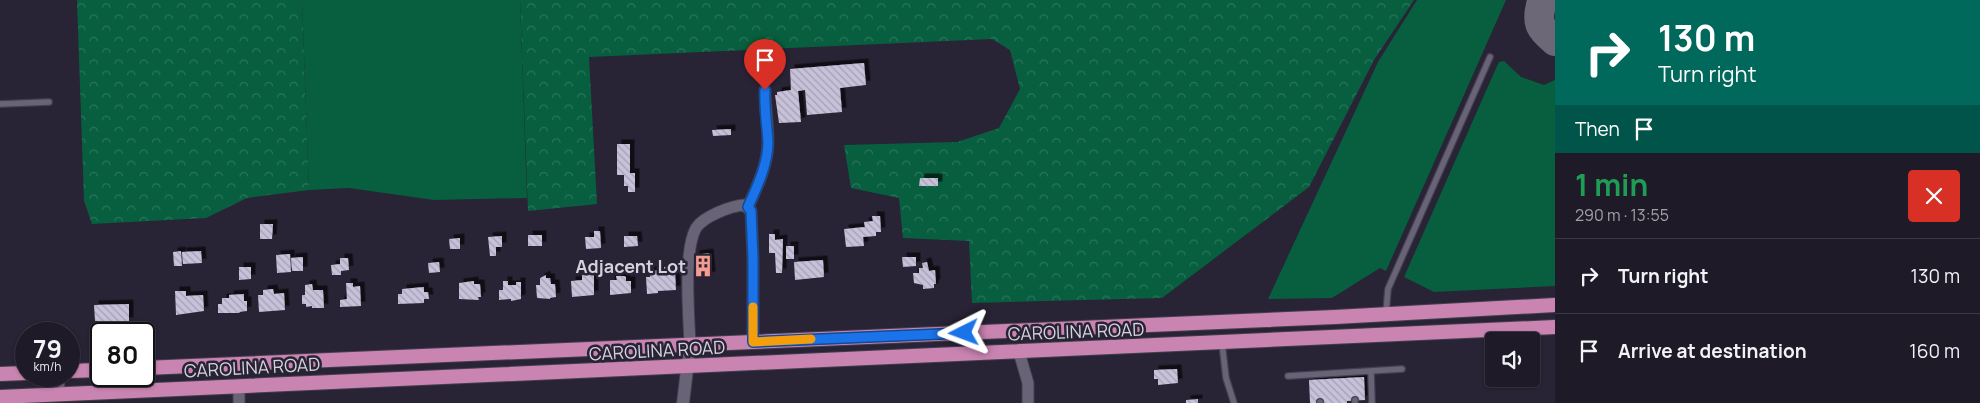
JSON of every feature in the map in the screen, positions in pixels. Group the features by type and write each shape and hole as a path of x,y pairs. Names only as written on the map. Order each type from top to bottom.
{"highway":[{"name":"CAROLINA ROAD","path":"155,368 1555,306"},
{"path":"1393,313 1401,335"},
{"name":"CAROLINA ROAD","path":"0,397 1555,328"},
{"path":"0,374 15,373"}],"street":[{"path":"748,207 760,180 768,144 764,107 765,90"},
{"path":"683,403 690,344 689,263 691,246 697,228 719,212 736,206 748,207"},
{"path":"748,207 751,211 753,259 753,342"},
{"path":"1019,352 1028,382 1028,403"},
{"path":"239,387 239,403"}],"lane":[{"path":"1393,313 1388,289 1490,57"},
{"path":"0,104 49,102"},
{"path":"1222,343 1226,378 1234,403"},
{"path":"1288,376 1354,375 1371,371 1402,369"},
{"path":"1371,371 1372,403"},
{"path":"62,387 62,394"}],"green space":[{"path":"77,0 302,0 309,190 247,198 206,218 92,224 84,201"},
{"path":"302,0 520,0 527,198 434,200 349,188 309,190"},
{"path":"520,0 1414,0 1374,60 1309,187 1162,298 972,303 969,241 903,238 899,198 851,188 844,145 957,142 999,128 1020,89 1010,50 992,39 589,57 597,204 528,211"},
{"path":"1417,0 1506,0 1386,271 1380,268 1332,298 1268,299 1378,62"},
{"path":"1504,61 1521,77 1544,85 1555,80 1555,286 1434,292 1404,277 1499,62"}],"building":[{"path":"864,63 866,85 840,88 842,112 807,115 805,90 798,91 801,122 779,123 775,95 777,95 777,92 791,90 790,69"},
{"path":"731,129 731,135 713,136 712,130"},
{"path":"617,144 630,144 630,173 635,173 635,192 628,192 628,186 624,186 624,175 617,175"},
{"path":"920,178 938,178 938,186 919,186"},
{"path":"872,216 880,216 881,232 876,232 876,236 863,237 864,246 846,247 844,229 865,227 864,222 873,221"},
{"path":"260,224 273,224 272,239 260,239"},
{"path":"594,231 600,231 601,248 586,249 585,237 594,237"},
{"path":"769,234 775,234 775,240 783,239 782,273 776,273 775,253 769,253"},
{"path":"528,235 542,235 542,246 528,246"},
{"path":"502,236 502,247 496,247 496,256 490,256 488,237"},
{"path":"624,236 637,236 638,246 624,247"},
{"path":"460,238 460,249 450,249 449,239"},
{"path":"786,246 794,246 794,259 786,259"},
{"path":"181,251 182,266 174,266 173,252"},
{"path":"201,251 202,263 183,264 182,252"},
{"name":"Adjacent Lot","path":"709,253 711,276 697,278 695,255"},
{"path":"290,254 291,272 277,273 276,255"},
{"path":"303,257 303,271 292,271 291,258"},
{"path":"902,257 916,257 916,266 903,267"},
{"path":"340,258 348,258 349,270 341,271 341,275 332,275 331,265 340,264"},
{"path":"823,260 824,277 795,280 794,262"},
{"path":"439,262 440,272 429,273 428,263"},
{"path":"927,262 929,271 935,270 936,284 934,284 934,288 923,289 923,285 914,283 913,273 919,273 919,268 923,268 922,263"},
{"path":"672,266 673,272 675,272 676,290 647,294 646,277 650,277 650,271 664,270 664,267"},
{"path":"239,267 251,267 251,279 239,280"},
{"path":"594,274 594,295 572,297 571,281 582,280 582,275"},
{"path":"546,275 546,278 550,278 551,284 555,284 556,297 550,299 537,298 536,285 540,285 540,278"},
{"path":"616,276 624,276 626,281 631,281 631,293 610,295 610,280 617,280"},
{"path":"474,281 474,284 480,284 481,297 478,297 479,300 459,299 459,283"},
{"path":"503,281 508,281 508,285 516,285 516,282 521,282 521,299 511,301 511,299 499,300 499,290 503,290"},
{"path":"346,283 353,283 353,287 360,286 361,306 340,307 340,300 347,299"},
{"path":"312,284 313,290 323,290 324,308 306,307 306,304 302,304 302,295 305,295 305,285"},
{"path":"424,287 424,292 428,292 429,299 424,299 424,303 398,304 398,294 402,294 402,289"},
{"path":"273,289 274,294 284,293 285,310 259,312 258,295 263,295 263,290"},
{"path":"175,291 186,291 186,296 203,295 204,311 176,315"},
{"path":"244,294 244,301 247,301 247,311 240,313 218,313 218,304 222,304 222,298 229,298 229,295"},
{"path":"129,304 129,322 95,321 94,305"},
{"path":"1177,369 1178,383 1158,385 1158,379 1154,379 1154,370"},
{"path":"1364,377 1365,400 1347,401 1347,403 1310,403 1309,380"},
{"path":"1198,399 1198,403 1186,403 1186,400"}],"taxiway":[{"path":"1541,5 1539,17 1541,26 1555,41"}],"slow traffic":[{"path":"753,307 753,342 811,339"}],"place":[{"name":"Adjacent Lot","path":"703,266"}],"route":[{"path":"765,90 764,107 768,144 764,166 748,207 751,211 753,259 753,342 964,333"}]}
